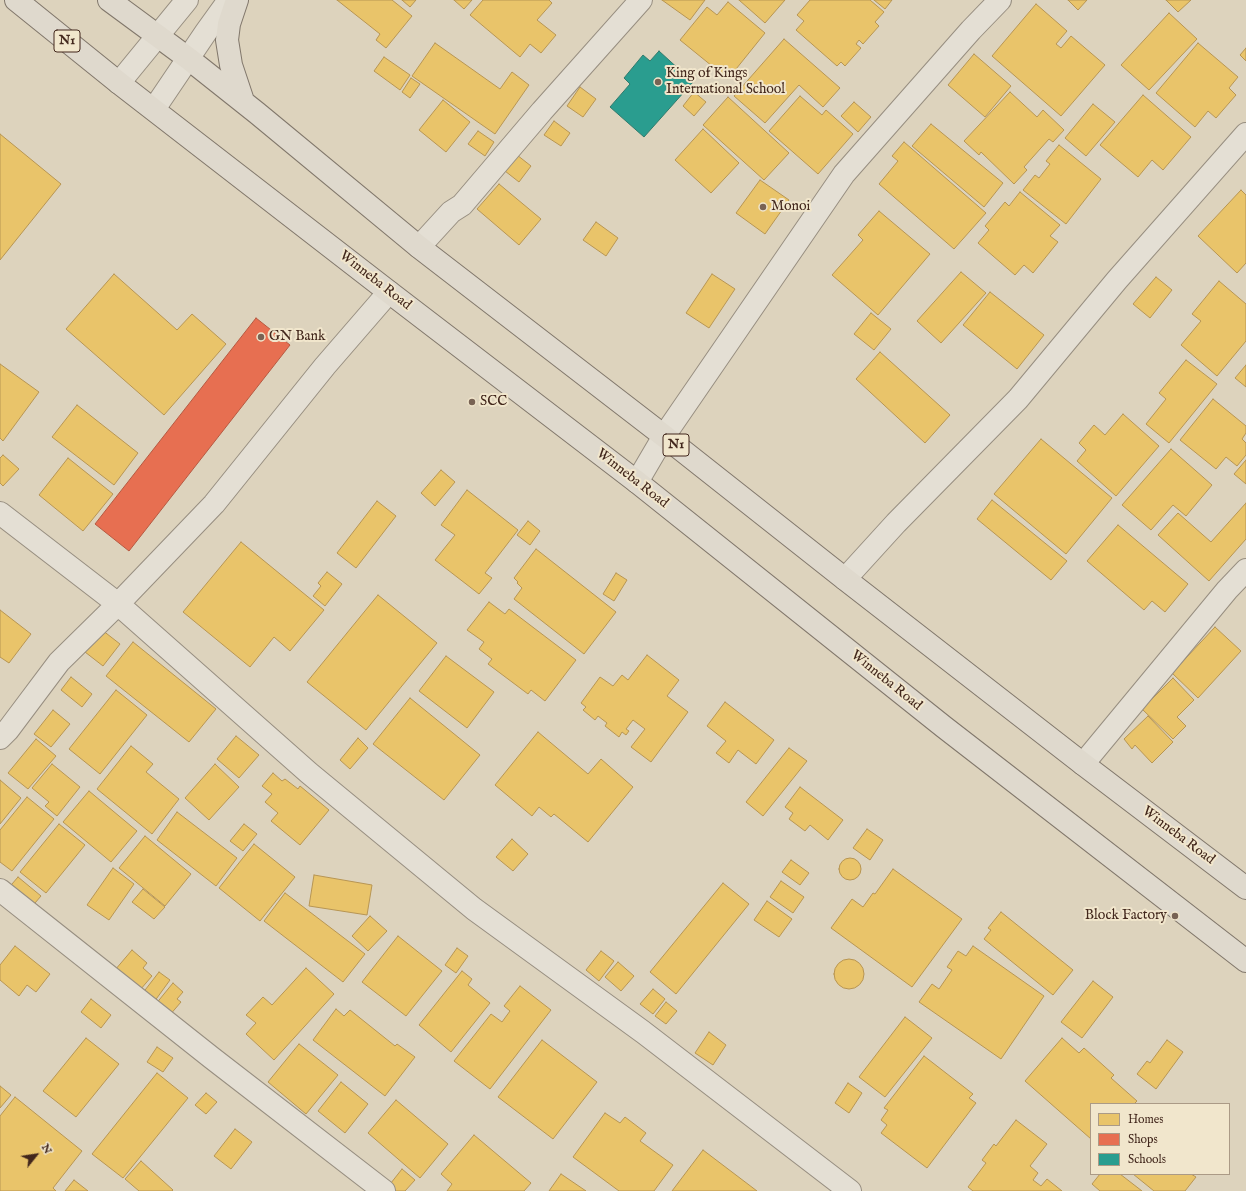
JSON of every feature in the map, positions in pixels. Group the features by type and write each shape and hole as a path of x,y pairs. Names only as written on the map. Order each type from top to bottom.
{"highway":[{"name":"Winneba Road","path":"16,0 119,83 637,482 944,727 1246,961"},
{"name":"Winneba Road","path":"109,0 243,101 419,247 664,436 1083,764 1246,888"},
{"path":"237,0 229,24 228,40 232,65 243,101"}],"street":[{"path":"119,83 156,35 187,0"},
{"path":"154,109 229,0"},
{"path":"419,247 451,212 462,205 542,111 641,0"},
{"path":"637,482 664,436 844,174 971,30 1000,0"},
{"path":"845,579 896,523 1018,399 1117,280 1246,134"},
{"path":"0,738 8,730 59,662 118,604 214,504 325,366 389,292"},
{"path":"0,512 118,604 309,773 474,909 644,1032 850,1191"},
{"path":"1083,764 1227,590 1246,570"},
{"path":"0,890 212,1058 384,1191"}],"building: Homes":[{"path":"337,0 392,0 412,16 386,48 376,40 380,34"},
{"path":"402,0 416,0 410,7"},
{"path":"454,0 472,0 464,9"},
{"path":"483,0 549,0 552,3 537,20 556,35 541,53 530,44 520,57 470,15"},
{"path":"662,0 705,0 690,20"},
{"path":"739,0 785,0 765,23"},
{"path":"810,0 870,0 884,12 875,22 879,26 863,44 859,40 856,44 861,48 845,66 841,62 837,66 796,30 804,21 797,15"},
{"path":"874,0 892,0 885,9"},
{"path":"1068,0 1087,0 1078,10"},
{"path":"1166,0 1191,0 1178,12"},
{"path":"728,2 765,33 728,79 680,40 707,7 717,15"},
{"path":"1036,4 1067,31 1056,44 1061,48 1071,36 1105,65 1061,116 992,56"},
{"path":"1169,13 1197,39 1149,90 1121,65"},
{"path":"784,39 840,88 823,107 799,85 765,123 734,96"},
{"path":"435,43 500,89 512,72 529,85 495,134 412,76"},
{"path":"1198,43 1238,77 1229,88 1236,95 1216,118 1208,111 1195,127 1156,93"},
{"path":"1246,48 1246,61 1240,55"},
{"path":"974,54 1011,86 985,117 948,85"},
{"path":"384,57 410,75 400,90 374,71"},
{"path":"411,78 420,84 410,98 402,92"},
{"path":"580,87 596,99 583,117 567,106"},
{"path":"694,92 706,102 694,116 683,106"},
{"path":"1010,92 1037,117 1043,110 1064,130 1053,142 1049,139 1024,167 1027,170 1014,184 981,152 979,155 964,141"},
{"path":"1143,95 1191,137 1163,170 1152,160 1138,177 1100,145"},
{"path":"800,96 822,115 826,110 853,134 818,174 769,131"},
{"path":"728,97 789,153 764,180 703,125"},
{"path":"443,100 470,122 446,152 419,130"},
{"path":"854,102 871,117 858,132 841,116"},
{"path":"1093,104 1115,122 1086,156 1065,138"},
{"path":"554,121 570,133 561,146 544,135"},
{"path":"931,124 1003,183 984,207 912,146"},
{"path":"703,129 739,163 711,193 675,160"},
{"path":"478,131 494,142 485,156 468,144"},
{"path":"0,134 61,184 0,260"},
{"path":"904,142 986,213 954,249 879,184 898,161 892,156"},
{"path":"1059,145 1101,179 1066,224 1023,190 1035,175 1039,178 1050,164 1046,161"},
{"path":"517,155 531,166 519,182 505,171"},
{"name":"Monoi","path":"760,180 789,200 765,234 736,213"},
{"path":"499,184 541,219 519,245 477,209"},
{"path":"1241,190 1246,195 1246,263 1237,273 1198,236"},
{"path":"1020,192 1060,225 1050,236 1058,242 1033,273 1024,265 1015,275 978,243 989,230 985,226 1005,202 1009,206"},
{"path":"879,211 930,254 878,315 832,275 863,240 858,235"},
{"path":"596,222 618,238 606,256 583,240"},
{"path":"961,272 986,293 941,343 917,321"},
{"path":"114,274 177,330 192,314 226,344 164,415 66,329"},
{"path":"712,274 735,289 709,328 686,313"},
{"path":"1156,277 1172,290 1150,318 1133,304"},
{"path":"1219,281 1246,304 1246,341 1217,376 1181,345 1201,321 1192,314"},
{"path":"990,292 1044,335 1017,369 963,325"},
{"path":"871,313 891,329 874,350 854,334"},
{"path":"880,352 950,415 925,443 856,379"},
{"path":"1186,360 1217,384 1169,443 1146,424 1166,399 1159,393"},
{"path":"0,364 39,392 3,441 0,438"},
{"path":"1246,365 1246,387 1235,378"},
{"path":"1213,399 1246,426 1246,433 1242,439 1246,443 1246,455 1237,466 1226,457 1216,469 1180,440"},
{"path":"77,405 138,453 114,485 52,437"},
{"path":"1123,414 1159,446 1116,496 1077,461 1086,450 1079,443 1094,425 1105,435"},
{"path":"1041,439 1112,498 1066,554 994,494"},
{"path":"1171,449 1212,485 1186,516 1173,505 1151,530 1122,505"},
{"path":"3,455 19,469 3,486 0,483 0,458"},
{"path":"68,458 113,494 83,531 39,495"},
{"path":"1246,460 1246,484 1234,474"},
{"path":"441,470 455,482 435,506 421,493"},
{"path":"467,490 518,530 485,573 492,578 479,594 435,560 455,535 441,525"},
{"path":"992,500 1067,561 1051,580 977,519"},
{"path":"377,501 396,516 356,568 337,553"},
{"path":"1246,503 1246,539 1209,581 1158,535 1178,513 1211,542"},
{"path":"528,521 540,531 530,545 517,535"},
{"path":"1118,525 1188,584 1165,612 1152,601 1144,610 1087,561"},
{"path":"241,542 324,610 290,651 274,637 250,667 183,612"},
{"path":"536,549 616,612 584,654 514,599 522,588 514,578"},
{"path":"327,572 342,584 325,606 313,596 321,586 318,583"},
{"path":"616,573 627,580 614,601 603,594"},
{"path":"378,595 437,643 366,730 307,682"},
{"path":"489,602 505,614 509,609 576,660 545,701 531,690 528,694 488,664 492,659 479,649 484,642 467,630"},
{"path":"0,610 31,634 9,663 0,657"},
{"path":"1215,627 1241,651 1198,698 1172,673"},
{"path":"102,630 120,644 103,666 85,652"},
{"path":"133,642 216,709 189,742 106,676"},
{"path":"647,655 679,680 667,696 688,712 651,762 631,747 645,729 633,720 626,729 629,731 626,735 622,732 619,737 605,726 607,723 598,716 595,720 583,710 586,707 581,703 600,677 613,686 622,675 628,680"},
{"path":"446,656 494,692 467,728 419,691"},
{"path":"71,677 92,694 82,707 61,690"},
{"path":"1173,678 1194,700 1177,717 1186,726 1173,739 1142,709"},
{"path":"116,690 147,715 100,774 69,749"},
{"path":"410,698 480,755 444,800 373,744"},
{"path":"725,702 774,740 756,764 738,750 729,763 716,753 726,741 707,726"},
{"path":"53,710 70,724 51,747 34,734"},
{"path":"1148,716 1173,742 1152,763 1135,745 1132,749 1124,739"},
{"path":"538,732 588,774 601,759 633,787 588,842 554,814 551,817 539,807 532,816 495,785"},
{"path":"236,736 259,755 239,778 217,759"},
{"path":"358,738 368,748 350,769 340,760"},
{"path":"36,739 56,756 28,789 8,773"},
{"path":"131,746 153,764 146,772 179,799 152,834 97,789"},
{"path":"789,748 807,761 763,816 746,802"},
{"path":"52,764 80,787 57,816 45,806 49,802 32,788"},
{"path":"215,764 239,787 209,820 185,798"},
{"path":"273,773 282,781 285,779 298,789 300,786 329,810 300,845 271,821 278,813 265,802 272,794 262,786"},
{"path":"0,780 21,798 0,824"},
{"path":"800,787 843,820 828,840 810,825 805,831 789,819 793,813 785,807"},
{"path":"89,791 137,831 111,862 63,822"},
{"path":"27,797 54,819 12,871 0,862 0,830"},
{"path":"177,812 237,858 216,886 157,840"},
{"path":"59,824 85,845 46,893 20,872"},
{"path":"244,824 257,834 243,851 230,841"},
{"path":"867,829 883,840 870,860 853,848"},
{"path":"145,836 191,874 165,906 119,868"},
{"path":"512,839 528,854 513,871 496,857"},
{"path":"254,844 295,877 260,921 219,888"},
{"path":"850,858 858,861 861,869 858,877 850,880 842,877 839,869 842,861"},
{"path":"791,860 809,873 800,885 782,872"},
{"path":"113,868 134,884 109,920 87,905"},
{"path":"893,869 962,919 912,987 831,928 852,899 863,907 873,893 875,894"},
{"path":"314,875 372,885 367,915 309,906"},
{"path":"18,877 41,896 29,910 6,891"},
{"path":"781,881 804,897 793,913 770,897"},
{"path":"723,883 749,904 676,994 650,972"},
{"path":"143,889 165,907 154,919 132,902"},
{"path":"285,893 365,954 343,982 264,921"},
{"path":"767,901 792,919 779,937 754,920"},
{"path":"1001,912 1073,970 1053,995 984,939 991,930 988,928"},
{"path":"370,916 387,931 368,951 352,936"},
{"path":"398,936 442,971 406,1016 362,982"},
{"path":"15,946 50,974 36,992 27,985 19,996 0,980 0,965"},
{"path":"973,946 1044,996 1001,1059 919,1002 932,984 939,989 952,970 947,967 958,951 966,956"},
{"path":"457,948 468,956 456,973 445,965"},
{"path":"132,950 147,963 143,968 152,976 140,990 115,970"},
{"path":"601,951 614,961 599,981 586,970"},
{"path":"849,959 859,964 864,974 859,984 849,989 839,984 834,974 839,964"},
{"path":"618,962 634,976 621,991 605,977"},
{"path":"306,968 334,994 274,1060 246,1034 256,1023 246,1015 263,997 272,1005"},
{"path":"462,971 472,979 468,985 490,1003 451,1052 419,1025"},
{"path":"159,972 170,980 154,1002 142,994"},
{"path":"1093,981 1113,997 1082,1038 1061,1022"},
{"path":"173,983 183,992 177,999 181,1002 169,1016 155,1005"},
{"path":"520,986 551,1010 490,1089 454,1061 491,1014 502,1022 510,1011 504,1006"},
{"path":"653,989 665,999 653,1014 640,1004"},
{"path":"91,999 111,1015 101,1028 81,1012"},
{"path":"666,1002 677,1011 666,1024 655,1016"},
{"path":"336,1009 344,1016 350,1010 395,1046 397,1044 415,1057 385,1096 313,1040"},
{"path":"905,1017 932,1038 885,1097 859,1077"},
{"path":"709,1032 726,1045 713,1065 695,1053"},
{"path":"86,1038 119,1064 76,1117 43,1091"},
{"path":"1062,1038 1079,1053 1084,1048 1114,1075 1111,1078 1137,1101 1135,1103 1090,1103 1090,1138 1025,1081"},
{"path":"542,1040 597,1082 553,1139 498,1097"},
{"path":"1167,1040 1183,1052 1156,1089 1137,1074 1147,1061 1150,1063"},
{"path":"299,1044 338,1075 306,1114 268,1082"},
{"path":"157,1047 173,1058 163,1072 147,1062"},
{"path":"924,1056 973,1094 969,1098 976,1103 927,1168 881,1133 887,1125 881,1120 888,1110 884,1108"},
{"path":"157,1073 188,1098 123,1178 92,1154"},
{"path":"341,1082 368,1104 345,1133 318,1111"},
{"path":"848,1083 862,1093 849,1113 835,1103"},
{"path":"0,1086 11,1095 0,1108"},
{"path":"206,1093 217,1102 206,1114 195,1105"},
{"path":"15,1097 82,1151 53,1188 56,1191 0,1191 0,1116"},
{"path":"396,1100 448,1144 420,1178 368,1133"},
{"path":"605,1113 620,1123 625,1117 646,1133 640,1141 673,1165 654,1191 619,1191 573,1157"},
{"path":"1016,1120 1047,1144 1030,1166 1038,1173 1033,1180 1041,1186 1047,1179 1062,1191 973,1191 968,1187 986,1163 982,1160 994,1144 996,1146"},
{"path":"235,1129 252,1142 231,1169 214,1156"},
{"path":"474,1135 531,1183 524,1191 447,1191 452,1184 441,1174"},
{"path":"703,1150 757,1191 672,1191"},
{"path":"141,1161 173,1190 139,1191 125,1179"},
{"path":"402,1169 415,1180 405,1191 391,1191 387,1188"},
{"path":"561,1174 586,1191 549,1191"},
{"path":"1099,1175 1121,1175 1142,1191 1100,1191 1092,1184"},
{"path":"1134,1175 1193,1175 1196,1177 1185,1191 1154,1191"},
{"path":"74,1180 88,1191 65,1191"}],"building: Shops":[{"path":"256,318 290,345 129,551 95,524"}],"building: Schools":[{"path":"659,51 693,82 644,137 610,107 630,84 624,78 643,55 650,61"}],"place":[{"name":"King of Kings International School","path":"658,82"},
{"name":"Monoi","path":"763,207"},
{"name":"GN Bank","path":"261,337"},
{"name":"SCC","path":"472,402"},
{"name":"Block Factory","path":"1175,916"}]}
